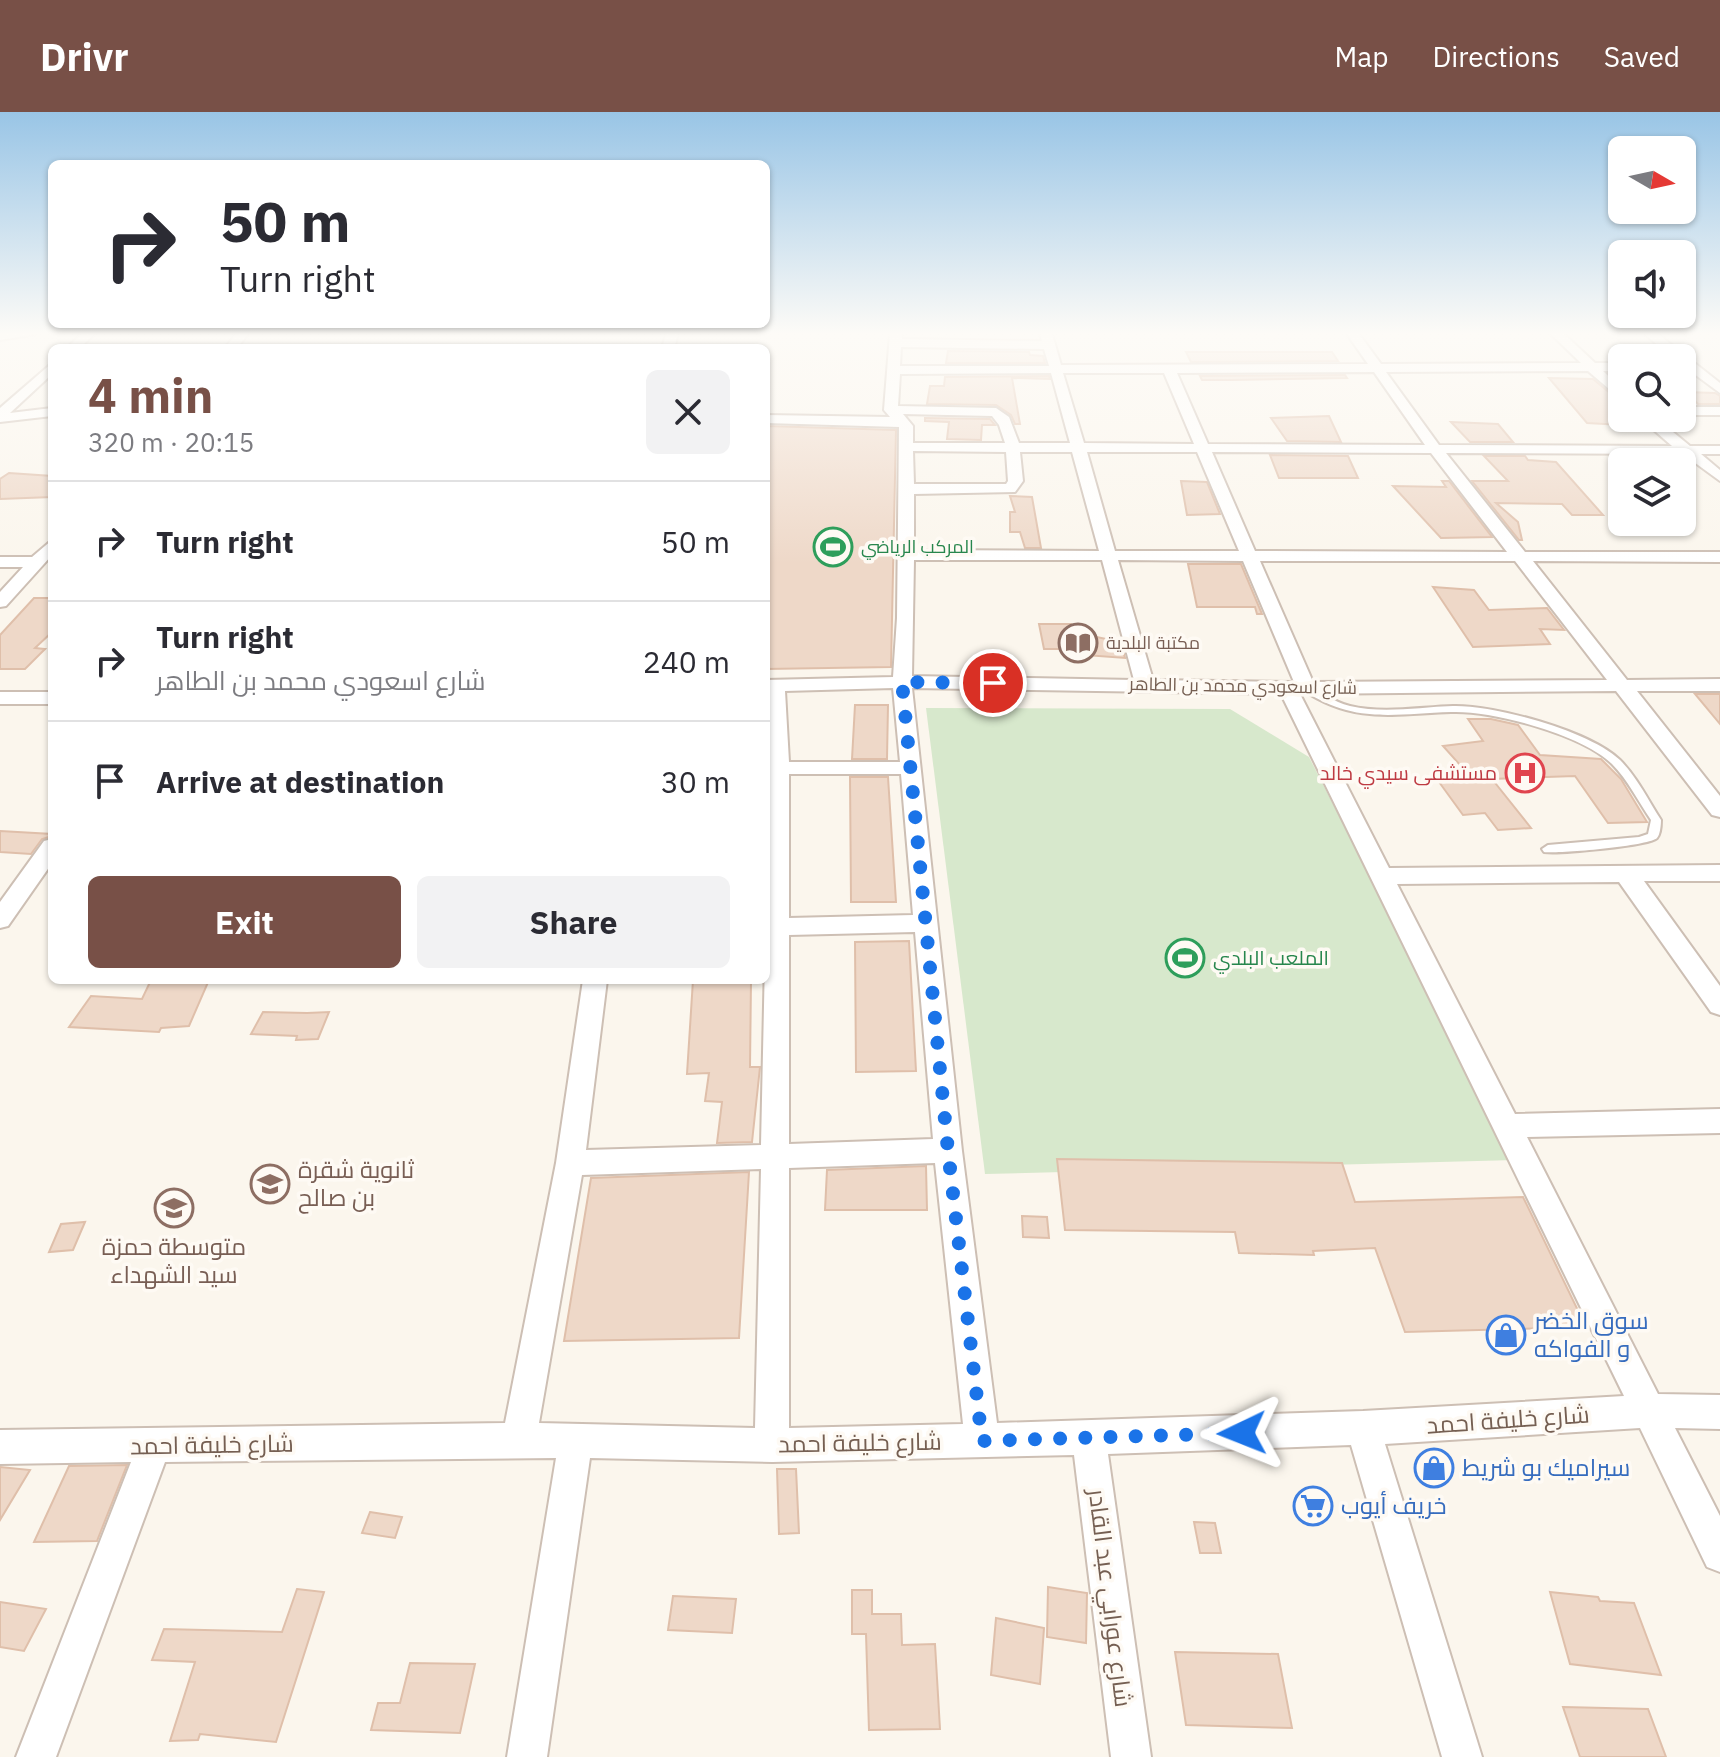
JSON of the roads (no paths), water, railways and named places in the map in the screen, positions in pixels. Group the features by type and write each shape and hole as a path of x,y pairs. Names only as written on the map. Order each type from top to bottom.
{"street":[{"path":"892,411 903,421 904,447 906,555 902,682 948,1151 982,1441"},
{"path":"905,489 1010,489 1016,485 1013,447 1003,417 996,412 931,411"},
{"path":"1070,411 1107,556 1145,684"},
{"path":"1188,411 1251,554 1297,688 1380,876 1720,1554"},
{"path":"1408,411 1720,810"},
{"path":"1696,411 1720,411"},
{"path":"0,417 48,412"},
{"path":"770,419 903,421"},
{"path":"1664,432 1684,448"},
{"path":"904,447 1608,450"},
{"path":"1696,450 1720,450"},
{"path":"1696,457 1720,477"},
{"path":"0,602 48,549"},
{"path":"906,555 1720,557"},
{"path":"0,562 36,562"},
{"name":"شارع اسعودي محمد بن الطاهر","path":"771,685 902,682 1297,688 1720,685"},
{"path":"771,685 775,1155 772,1445"},
{"path":"0,698 48,698"},
{"path":"772,768 910,768"},
{"path":"0,920 48,852"},
{"path":"1380,876 1720,873"},
{"path":"1626,874 1720,1005"},
{"path":"771,927 926,923"},
{"path":"519,1440 570,1163 594,984"},
{"path":"1505,1126 1720,1121"},
{"path":"570,1163 948,1151"},
{"name":"شارع خليفة احمد","path":"0,1447 519,1440 772,1445 982,1441 1363,1428 1647,1411 1720,1412"},
{"path":"1363,1428 1462,1757"},
{"name":"شارع عورابي عبد القادر","path":"1089,1438 1131,1757"},
{"path":"527,1757 576,1441"},
{"path":"36,1757 154,1446"}],"lane":[{"path":"1297,688 1324,703 1364,713 1474,709 1508,714 1612,758 1656,820 1653,836 1641,841 1548,849"}],"place":[{"name":"المركب الرياضي","path":"833,547"},
{"name":"مكتبة البلدية","path":"1078,643"},
{"name":"مستشفى سيدي خالد","path":"1525,773"},
{"name":"الملعب البلدي","path":"1185,958"},
{"name":"ثانوية شقرة بن صالح","path":"270,1184"},
{"name":"متوسطة حمزة سيد الشهداء","path":"174,1208"},
{"name":"سوق الخضر و الفواكه","path":"1506,1335"},
{"name":"سيراميك بو شريط","path":"1434,1468"},
{"name":"خريف أيوب","path":"1313,1506"}]}
